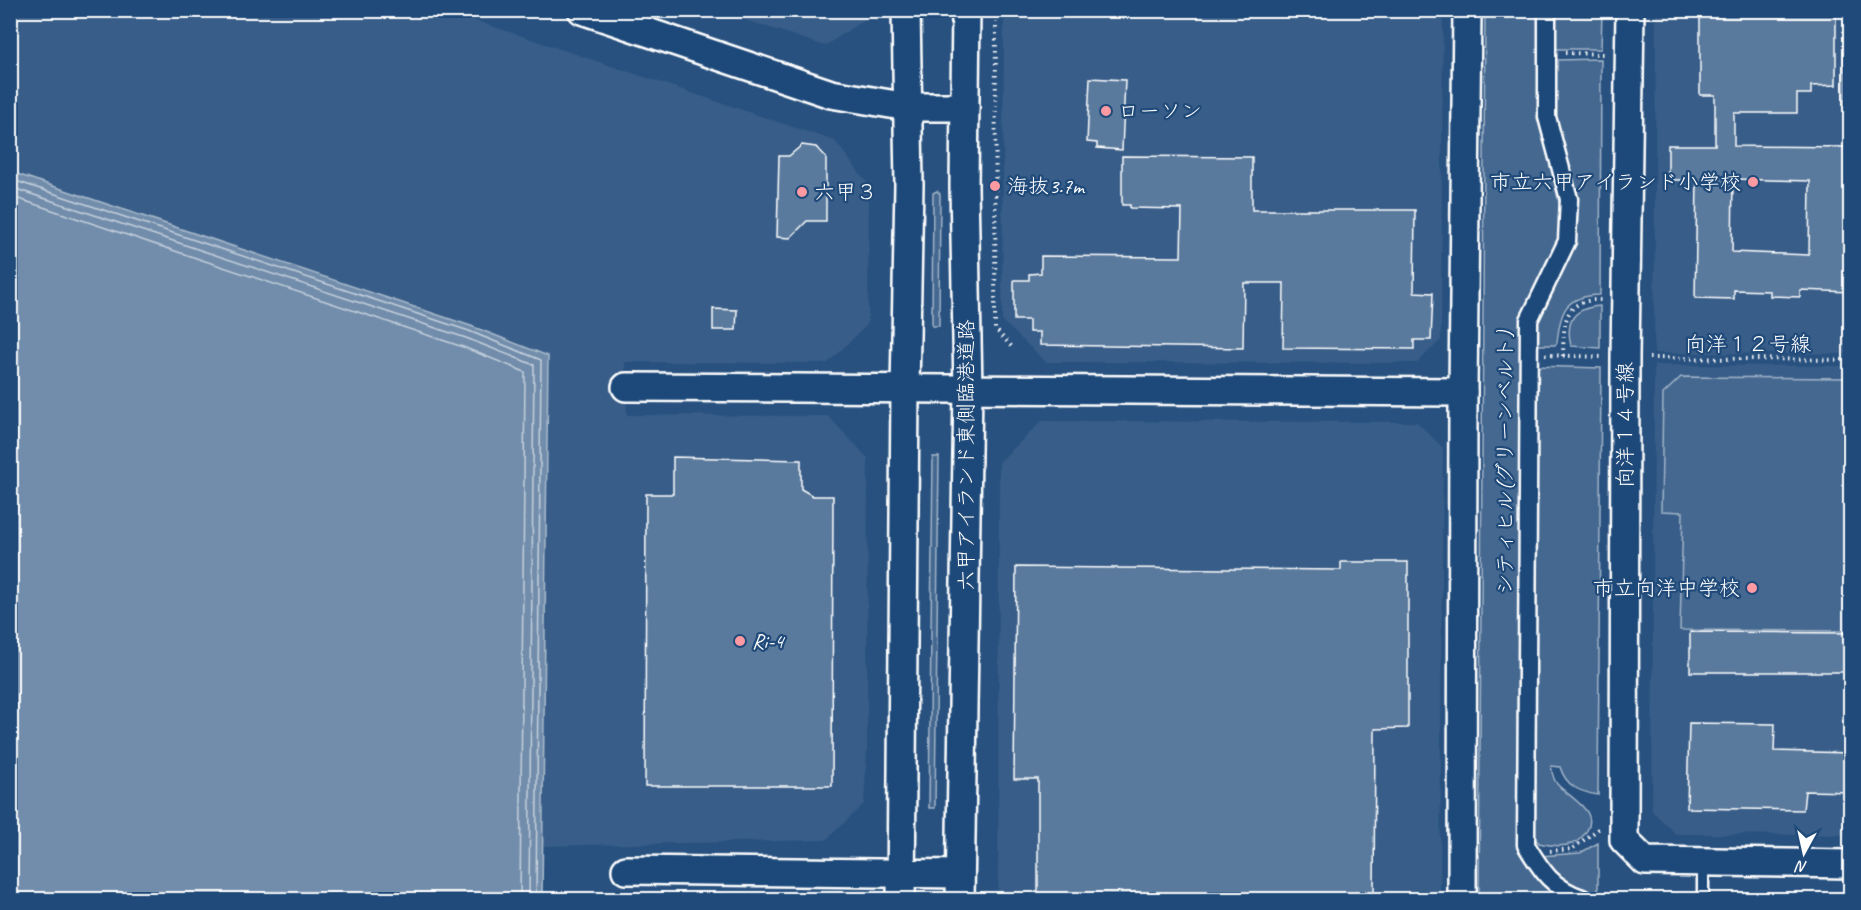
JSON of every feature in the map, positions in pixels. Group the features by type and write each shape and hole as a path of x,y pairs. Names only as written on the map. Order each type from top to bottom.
{"street":[{"path":"582,10 831,94 909,106 965,107"},
{"path":"901,886 909,106 906,10"},
{"name":"六甲アイランド東側臨港道路","path":"960,887 968,389 964,186 966,10"},
{"path":"1462,900 1463,392 1467,10"},
{"name":"シティヒル(グリーンベルト)","path":"1526,845 1528,320 1567,241 1569,199 1548,117 1547,10"},
{"name":"向洋１４号線","path":"1614,832 1625,370 1630,10"},
{"path":"626,387 1463,392"},
{"path":"1614,832 1645,861 1851,864"},
{"path":"1526,845 1544,874 1565,891 1582,900"},
{"path":"626,870 901,886 960,887"}],"lane":[{"path":"1703,863 1703,900"}],"path":[{"path":"996,15 995,329 1013,348"},
{"path":"1546,53 1607,54"},
{"path":"1607,300 1591,299 1571,309 1564,328 1563,356 1607,358"},
{"name":"向洋１２号線","path":"1645,358 1851,360"},
{"path":"1526,845 1550,851 1572,849 1587,839 1614,832"}],"shaded area":[{"path":"11,10 447,11 835,141 869,185 868,324 828,363 625,362 627,415 828,416 868,458 867,753 864,804 826,840 542,846 547,415 471,326 11,172"},
{"path":"718,11 871,11 871,15 825,46"},
{"path":"1004,11 1443,11 1441,340 1417,363 1046,362 1002,321"},
{"path":"1485,11 1540,11 1546,144 1562,217 1560,243 1534,295 1519,846 1531,870 1564,899 1479,900"},
{"path":"1555,11 1602,11 1601,49 1555,49"},
{"name":"市立六甲アイランド小学校","path":"1656,11 1850,11 1850,354 1654,353"},
{"path":"1601,59 1600,295 1579,298 1567,307 1560,322 1555,345 1535,345 1539,319 1572,246 1555,119 1555,60"},
{"path":"937,191 940,194 939,326 932,326 933,193"},
{"path":"1600,306 1600,348 1571,346 1569,329 1574,317 1584,309"},
{"name":"市立向洋中学校","path":"1654,365 1850,366 1850,835 1676,834 1652,811"},
{"path":"1534,366 1601,368 1598,795 1574,787 1566,779 1560,767 1551,766 1556,782 1584,808 1590,822 1580,839 1561,846 1539,843 1532,835"},
{"path":"1681,377 1850,378 1850,631 1680,630 1683,512 1661,511 1663,394"},
{"path":"1042,421 1417,422 1443,448 1440,899 998,900 999,462"},
{"path":"933,457 939,457 935,808 929,808"},
{"path":"1598,843 1598,897 1590,897 1585,891 1564,883 1541,856 1580,853"}],"water":[{"path":"1844,23 1850,23 1850,104 1844,104"},
{"path":"11,172 471,326 548,356 542,899 11,899"}],"building":[{"path":"1700,10 1836,10 1836,85 1811,86 1811,94 1797,94 1797,113 1734,113 1734,146 1851,147 1851,292 1800,290 1800,297 1770,296 1770,291 1734,290 1734,299 1695,298 1697,180 1668,180 1668,145 1715,145 1715,95 1700,95","holes":["1733,179 1810,181 1809,255 1732,252"]},
{"name":"ローソン","path":"1090,78 1125,80 1122,150 1097,148 1097,143 1087,142"},
{"name":"六甲３","path":"802,145 816,147 826,158 826,221 807,221 790,238 777,237 779,156 789,156"},
{"path":"1122,156 1252,157 1252,210 1415,210 1414,292 1433,293 1431,340 1414,340 1414,349 1283,348 1284,283 1244,283 1243,348 1040,345 1040,332 1029,332 1029,320 1014,320 1014,280 1029,280 1029,274 1041,273 1041,256 1181,257 1182,209 1130,208 1130,205 1122,205"},
{"path":"713,309 737,310 736,330 713,330"},
{"name":"Ri-4","path":"673,457 801,460 801,489 813,496 833,496 832,786 645,786 646,494 673,494"},
{"path":"1341,562 1408,562 1408,728 1375,729 1374,900 1038,900 1038,779 1014,779 1016,567 1341,570"},
{"path":"1690,632 1851,633 1851,672 1690,672"},
{"path":"1689,723 1775,724 1774,751 1851,753 1851,792 1805,791 1803,810 1687,808"}],"place":[{"name":"ローソン","path":"1106,111"},
{"name":"市立六甲アイランド小学校","path":"1753,182"},
{"name":"海抜3.7m","path":"995,186"},
{"name":"六甲３","path":"802,192"},
{"name":"市立向洋中学校","path":"1752,588"},
{"name":"Ri-4","path":"740,641"}]}
